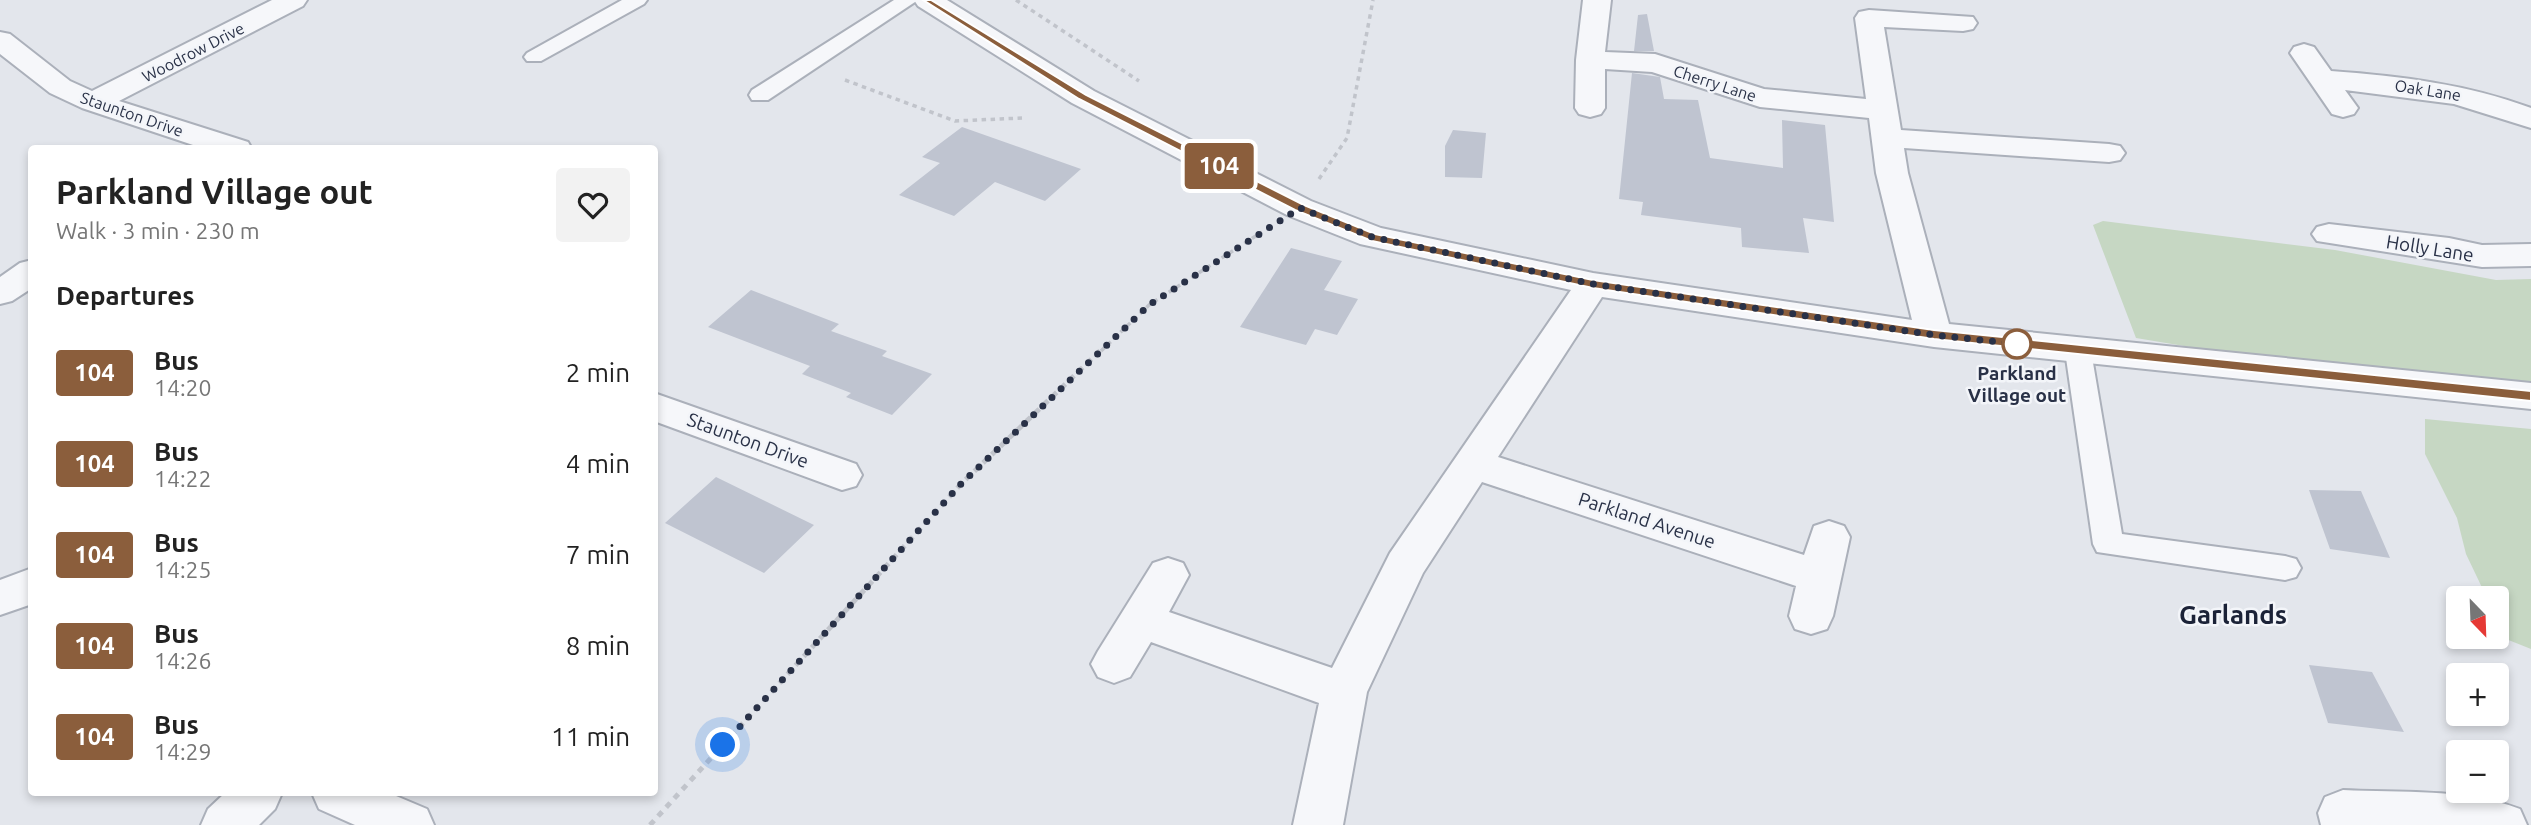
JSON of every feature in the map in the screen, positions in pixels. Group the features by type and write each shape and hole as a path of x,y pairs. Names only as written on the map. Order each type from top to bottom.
{"street":[{"name":"Woodrow Drive","path":"93,102 293,0"},
{"path":"928,0 1083,97 1300,208 1372,237 1593,284 1934,335 2531,396"},
{"path":"1590,108 1590,60 1597,0"},
{"path":"1934,335 1892,173 1869,18 1964,23"},
{"name":"Staunton Drive","path":"0,40 60,86 93,102 223,145"},
{"path":"2304,53 2343,108"},
{"name":"Cherry Lane","path":"1590,60 1655,63 1760,99 1885,124 2109,153"},
{"name":"Oak Lane","path":"2322,79 2442,90 2471,97 2531,119"},
{"name":"Holly Lane","path":"2329,234 2482,256 2531,255"},
{"path":"0,293 28,274"},
{"path":"1318,825 1344,692 1405,565 1593,284"},
{"name":"Staunton Drive","path":"658,407 842,475"},
{"name":"Parkland Avenue","path":"1474,464 1820,576"},
{"path":"1114,664 1168,575"},
{"path":"0,598 28,587"},
{"path":"1140,620 1344,692"},
{"path":"226,825 255,796"},
{"path":"342,796 409,825"},
{"path":"2346,825 2343,813 2468,819 2502,825"}],"lane":[{"path":"534,57 637,0"},
{"path":"760,95 908,0"},
{"path":"2078,351 2108,544 2285,568"}],"path":[{"path":"650,825 961,484 1119,333 1149,305 1300,208 1347,138 1373,0"},
{"path":"807,65 956,121 1022,118"}],"green space":[{"path":"2103,221 2335,250 2496,280 2531,279 2531,393 2280,362 2136,338 2093,225"},
{"path":"2425,419 2531,429 2531,649 2510,641 2510,586 2481,586 2466,554 2457,518 2425,454"}],"building":[{"path":"1647,14 1654,51 1634,51 1638,15"},
{"path":"1632,73 1660,77 1664,99 1698,100 1710,158 1783,168 1782,120 1825,125 1834,222 1803,218 1809,253 1742,247 1741,228 1641,215 1643,202 1619,199"},
{"path":"962,127 1081,169 1045,201 995,182 954,216 899,195 940,163 922,157"},
{"path":"1453,130 1486,133 1482,178 1445,177 1445,146"},
{"path":"1291,248 1342,261 1324,290 1358,299 1337,335 1315,329 1306,345 1240,327"},
{"path":"751,290 839,324 831,331 887,351 882,356 932,374 892,415 846,397 851,393 802,374 810,366 708,327"},
{"path":"716,477 814,525 764,573 665,523"},
{"path":"2309,490 2361,491 2390,558 2330,549"},
{"path":"2309,665 2372,672 2404,732 2328,723"}],"bus line":[{"name":"104","path":"928,0 1083,97 1300,208 1372,237 1593,284 1934,335 2531,396"}],"place":[{"name":"Parkland Village out","path":"2017,344"}],"district":[{"name":"Garlands","path":"2233,614"}],"route":[{"path":"723,745 961,484 1149,305 1300,208 1372,237 1593,284 1934,335 2017,344"}]}
